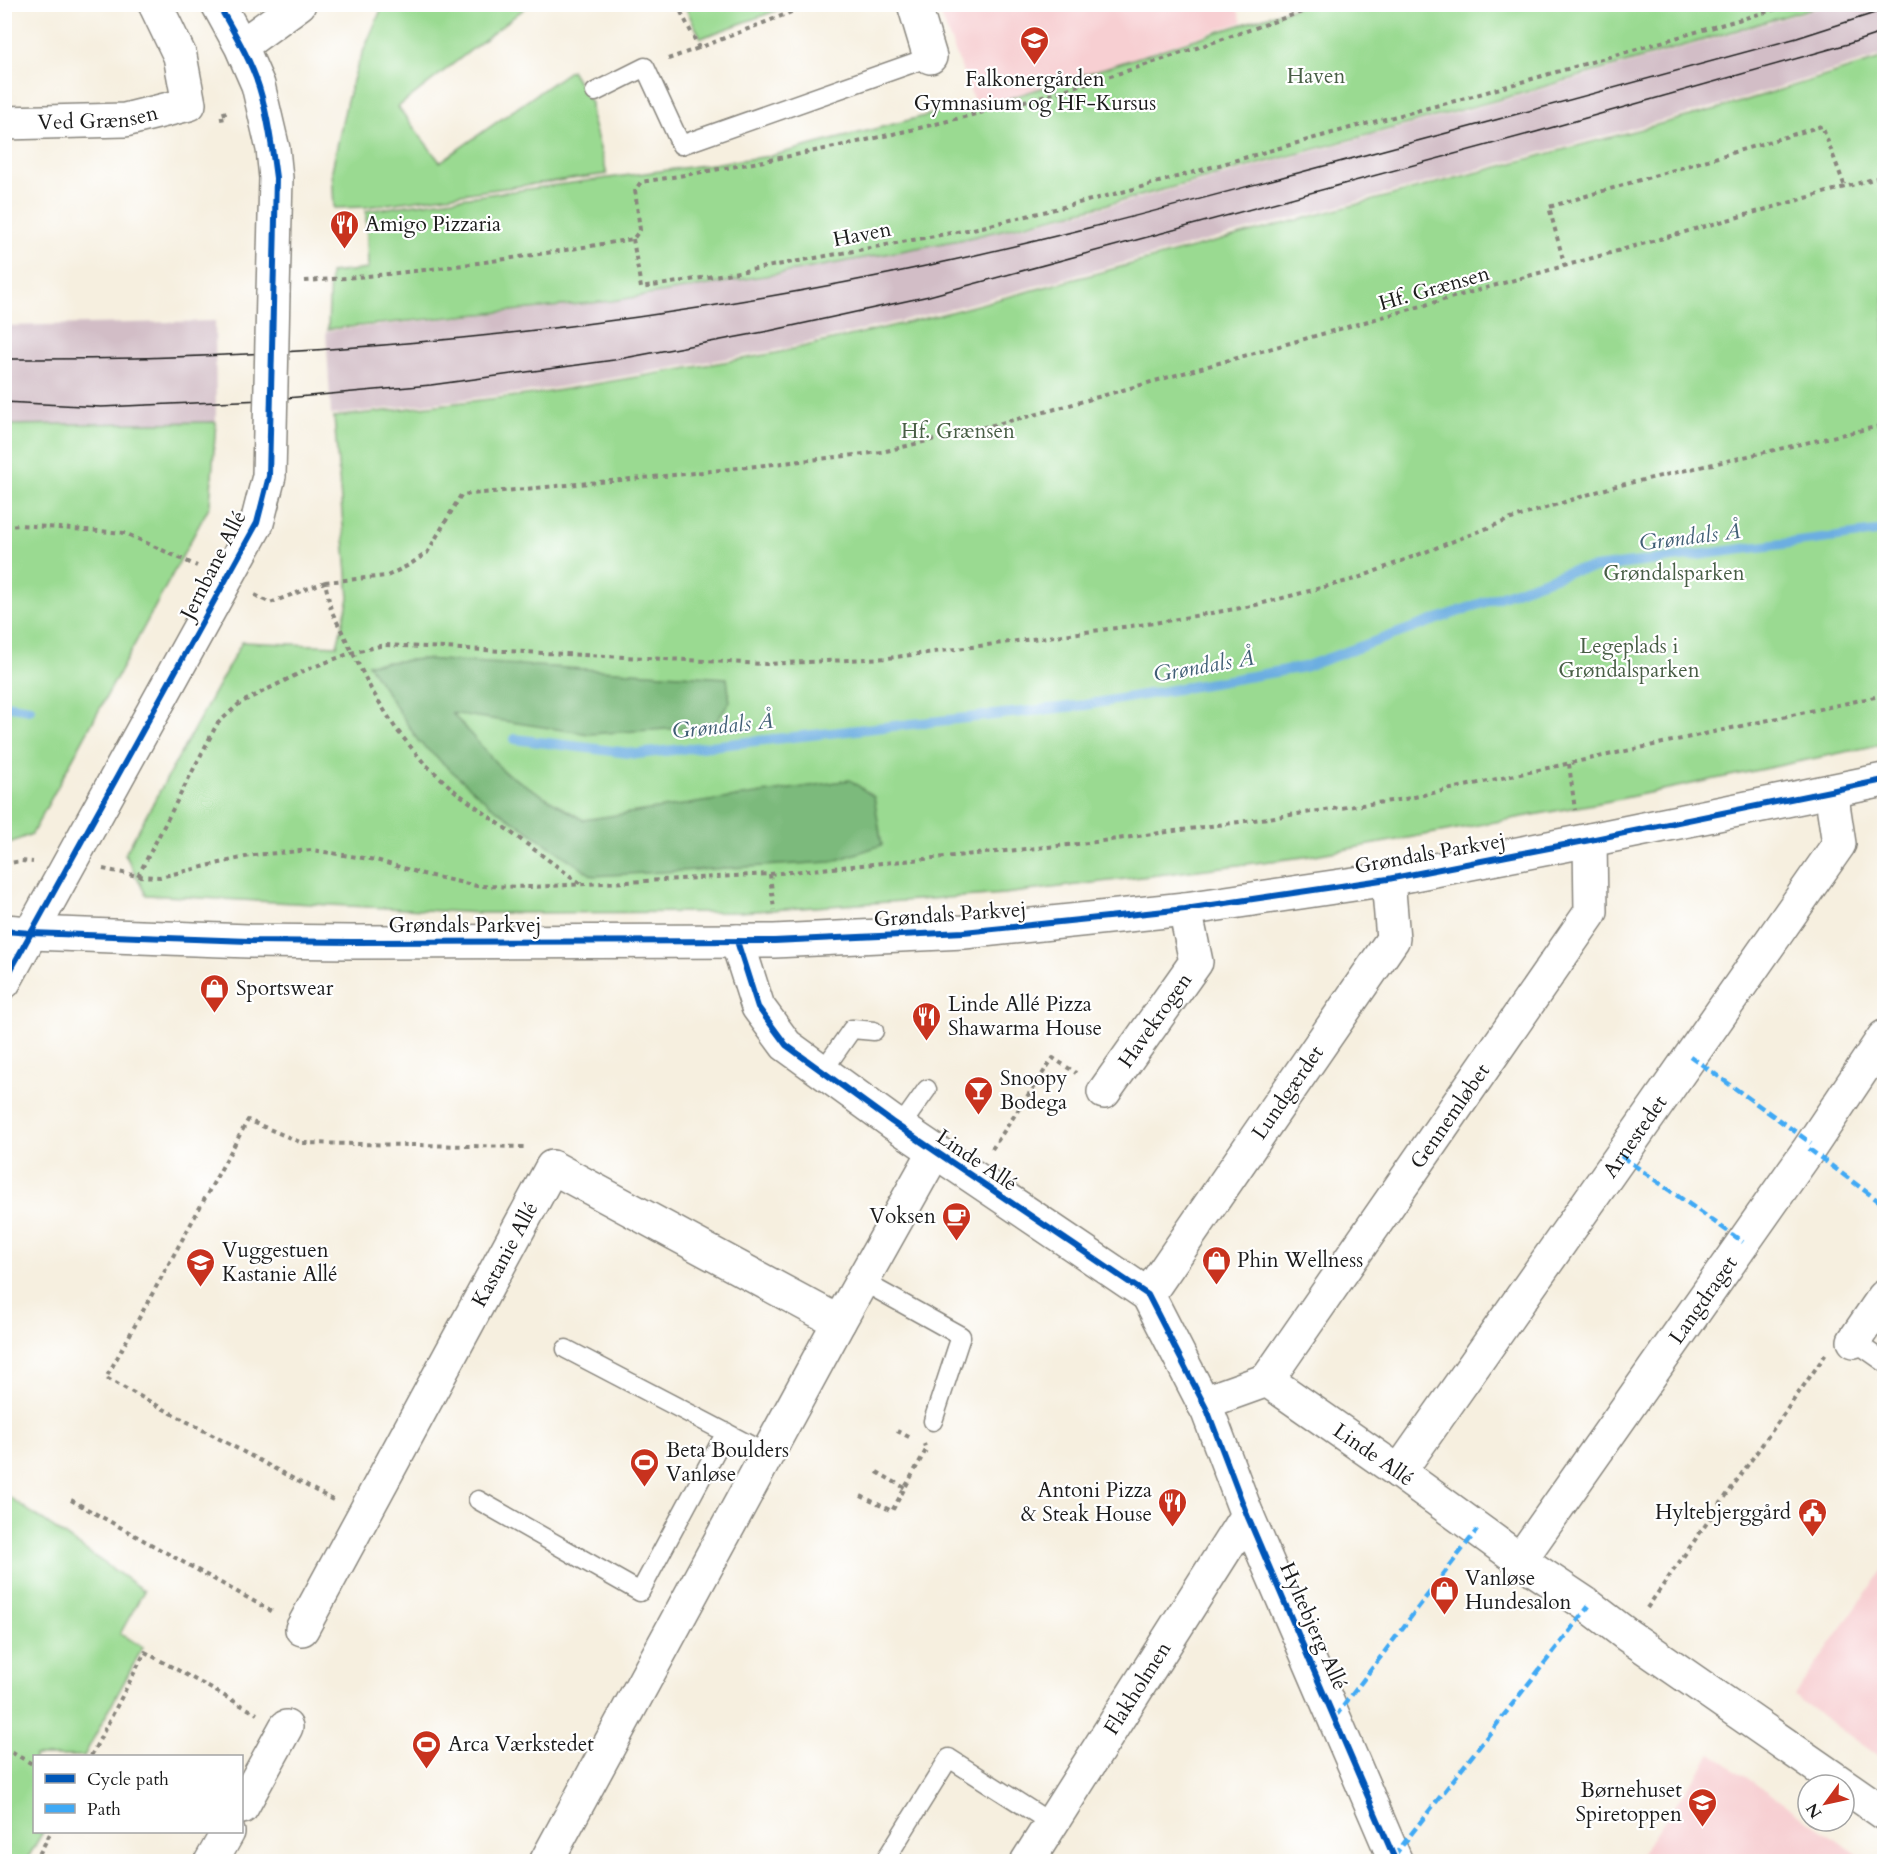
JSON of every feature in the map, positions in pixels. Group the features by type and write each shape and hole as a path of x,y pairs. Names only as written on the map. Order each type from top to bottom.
{"street":[{"name":"Ved Grænsen","path":"4,123 125,120 189,104 180,56 155,4"},
{"path":"218,4 241,46"},
{"path":"228,4 241,46"},
{"path":"241,46 299,4"},
{"path":"914,4 930,57"},
{"name":"Jernbane Allé","path":"4,982 18,932 70,862 226,580 256,523 269,476 276,178 266,115 258,85 241,46"},
{"name":"Grøndals Parkvej","path":"18,932 249,941 353,942 774,941 964,932 1185,909 1388,879 1884,780"},
{"name":"Arnestedet","path":"1399,1472 1839,844 1831,791"},
{"name":"Gennemløbet","path":"1267,1380 1592,912 1584,841"},
{"name":"Lundgærdet","path":"1148,1295 1393,939 1388,879"},
{"name":"Havekrogen","path":"1104,1092 1196,962 1185,909"},
{"name":"Linde Allé","path":"737,941 758,1007 786,1045 900,1127 1148,1295 1203,1403"},
{"name":"Langdraget","path":"1520,1560 1809,1149 1884,1037"},
{"path":"546,1862 839,1322 935,1151"},
{"path":"552,1167 839,1322"},
{"name":"Kastanie Allé","path":"302,1629 552,1167"},
{"path":"1854,1341 1884,1297"},
{"path":"1203,1403 1267,1380"},
{"name":"Linde Allé","path":"1267,1380 1520,1560 1884,1813"},
{"name":"Hyltebjerg Allé","path":"1203,1403 1247,1515 1396,1862"},
{"name":"Flakholmen","path":"1027,1862 1247,1515"},
{"path":"243,1805 286,1727"},
{"path":"211,1862 227,1833"}],"lane":[{"path":"595,92 645,67 681,145 930,57"},
{"path":"822,1072 852,1029 874,1031"},
{"path":"900,1127 927,1089"},
{"path":"862,1281 961,1336 933,1421"},
{"path":"1854,1341 1884,1362"},
{"path":"566,1349 767,1454"},
{"path":"478,1500 640,1592 726,1432"},
{"path":"884,1862 949,1758 1051,1823"}],"path":[{"path":"677,4 699,48 812,4"},
{"path":"1565,267 1549,207 1822,126 1845,187"},
{"path":"323,280 412,272 633,239"},
{"path":"138,876 218,724 240,703 308,669 351,653 384,645 766,664 888,658 1154,623 1252,606 1355,579 1511,519 1612,487 1884,425"},
{"path":"4,526 20,525 124,533 171,552 270,603 325,582 331,610 351,653 396,729 424,763 456,792 581,884"},
{"path":"70,862 138,876 160,877 254,855 312,850 376,860 423,874 477,886 533,887 770,874 1088,843 1404,799 1884,695"},
{"path":"1569,764 1584,841"},
{"path":"973,1177 1053,1058 1104,1092"},
{"path":"363,1516 106,1378 248,1120 302,1143 525,1147 552,1167"},
{"path":"1627,1635 1837,1337 1854,1341"},
{"path":"861,1496 892,1511 926,1450 924,1445 933,1421"},
{"path":"877,1472 905,1488"},
{"path":"70,1500 302,1629"},
{"path":"92,1755 145,1652 264,1718 286,1727"},
{"path":"4,1748 33,1764"},
{"path":"35,1862 50,1833"}],"shaded area":[{"name":"Falkonergården Gymnasium og HF-Kursus","path":"937,5 1236,5 1242,22 977,109"},
{"path":"1829,5 1884,5 1884,55 1724,104 938,312 776,350 542,390 331,415 326,331 612,302 801,271 965,240 1126,202 1509,99"},
{"path":"215,321 216,422 5,425 5,326"},
{"path":"1884,1567 1884,1760 1794,1696"},
{"name":"Børnehuset Spiretoppen","path":"1712,1753 1796,1812 1796,1833 1826,1833 1868,1861 1636,1861"}],"green space":[{"name":"Haven","path":"1306,4 1823,5 1509,97 1125,200 965,239 801,270 612,301 328,329 330,273 368,269 366,211 770,156 944,111 966,112"},
{"path":"383,5 522,5 525,8 398,107 440,162 571,70 591,103 592,119 607,174 366,207 334,208 332,170 347,100 358,64"},
{"path":"684,5 792,5 701,38"},
{"name":"Grøndalsparken","path":"1884,58 1884,744 1610,801 1304,857 1004,894 740,912 480,913 146,895 125,854 242,642 337,646 349,598 334,417 543,393 776,353 939,315 1724,107"},
{"path":"216,422 210,505 32,834 5,845 5,425"},
{"path":"422,659 727,678 730,702 713,726 589,734 452,713 504,772 583,820 850,780 874,797 882,845 831,862 593,876 490,805 419,742 368,664"},
{"path":"5,1494 144,1591 120,1634 143,1647 85,1755 33,1755 33,1833 42,1833 26,1861 5,1861"}],"waterway":[{"name":"Grøndals Å","path":"515,739 637,754 1085,705 1304,667 1571,571 1884,531"},
{"name":"Grøndals Å","path":"4,705 30,709"}],"tram line":[{"path":"4,359 239,354 472,337 589,324 820,287 982,254 1169,207 1797,38 1884,10"},
{"path":"4,402 101,407 264,400 431,385 614,360 769,331 929,296 1536,132 1884,32"}],"marked path":[{"path":"1690,1056 1811,1143"},
{"path":"1809,1149 1884,1205"},
{"path":"1621,1156 1743,1242"},
{"path":"1335,1717 1477,1530"},
{"path":"1394,1856 1589,1606"}],"cycle path":[{"path":"4,982 257,523 269,476 276,178 267,120 259,87 246,55 218,4"},
{"path":"4,931 249,941 353,942 774,941 964,932 1185,909 1388,879 1884,780"},
{"path":"737,941 758,1007 786,1045 892,1122 1148,1295 1208,1412 1247,1515 1396,1862"}],"place":[{"name":"Falkonergården Gymnasium og HF-Kursus","path":"1035,66"},
{"name":"Amigo Pizzaria","path":"344,250"},
{"name":"Sportswear","path":"215,1014"},
{"name":"Linde Allé Pizza Shawarma House","path":"927,1042"},
{"name":"Snoopy Bodega","path":"979,1116"},
{"name":"Voksen","path":"957,1242"},
{"name":"Phin Wellness","path":"1216,1286"},
{"name":"Vuggestuen Kastanie Allé","path":"201,1288"},
{"name":"Beta Boulders Vanløse","path":"645,1488"},
{"name":"Antoni Pizza & Steak House","path":"1173,1528"},
{"name":"Hyltebjerggård","path":"1812,1538"},
{"name":"Vanløse Hundesalon","path":"1444,1616"},
{"name":"Arca Værkstedet","path":"427,1770"},
{"name":"Børnehuset Spiretoppen","path":"1703,1828"}],"park label":[{"name":"Hf. Grænsen","path":"958,431"},
{"name":"Legeplads i Grøndalsparken","path":"1629,658"}]}
